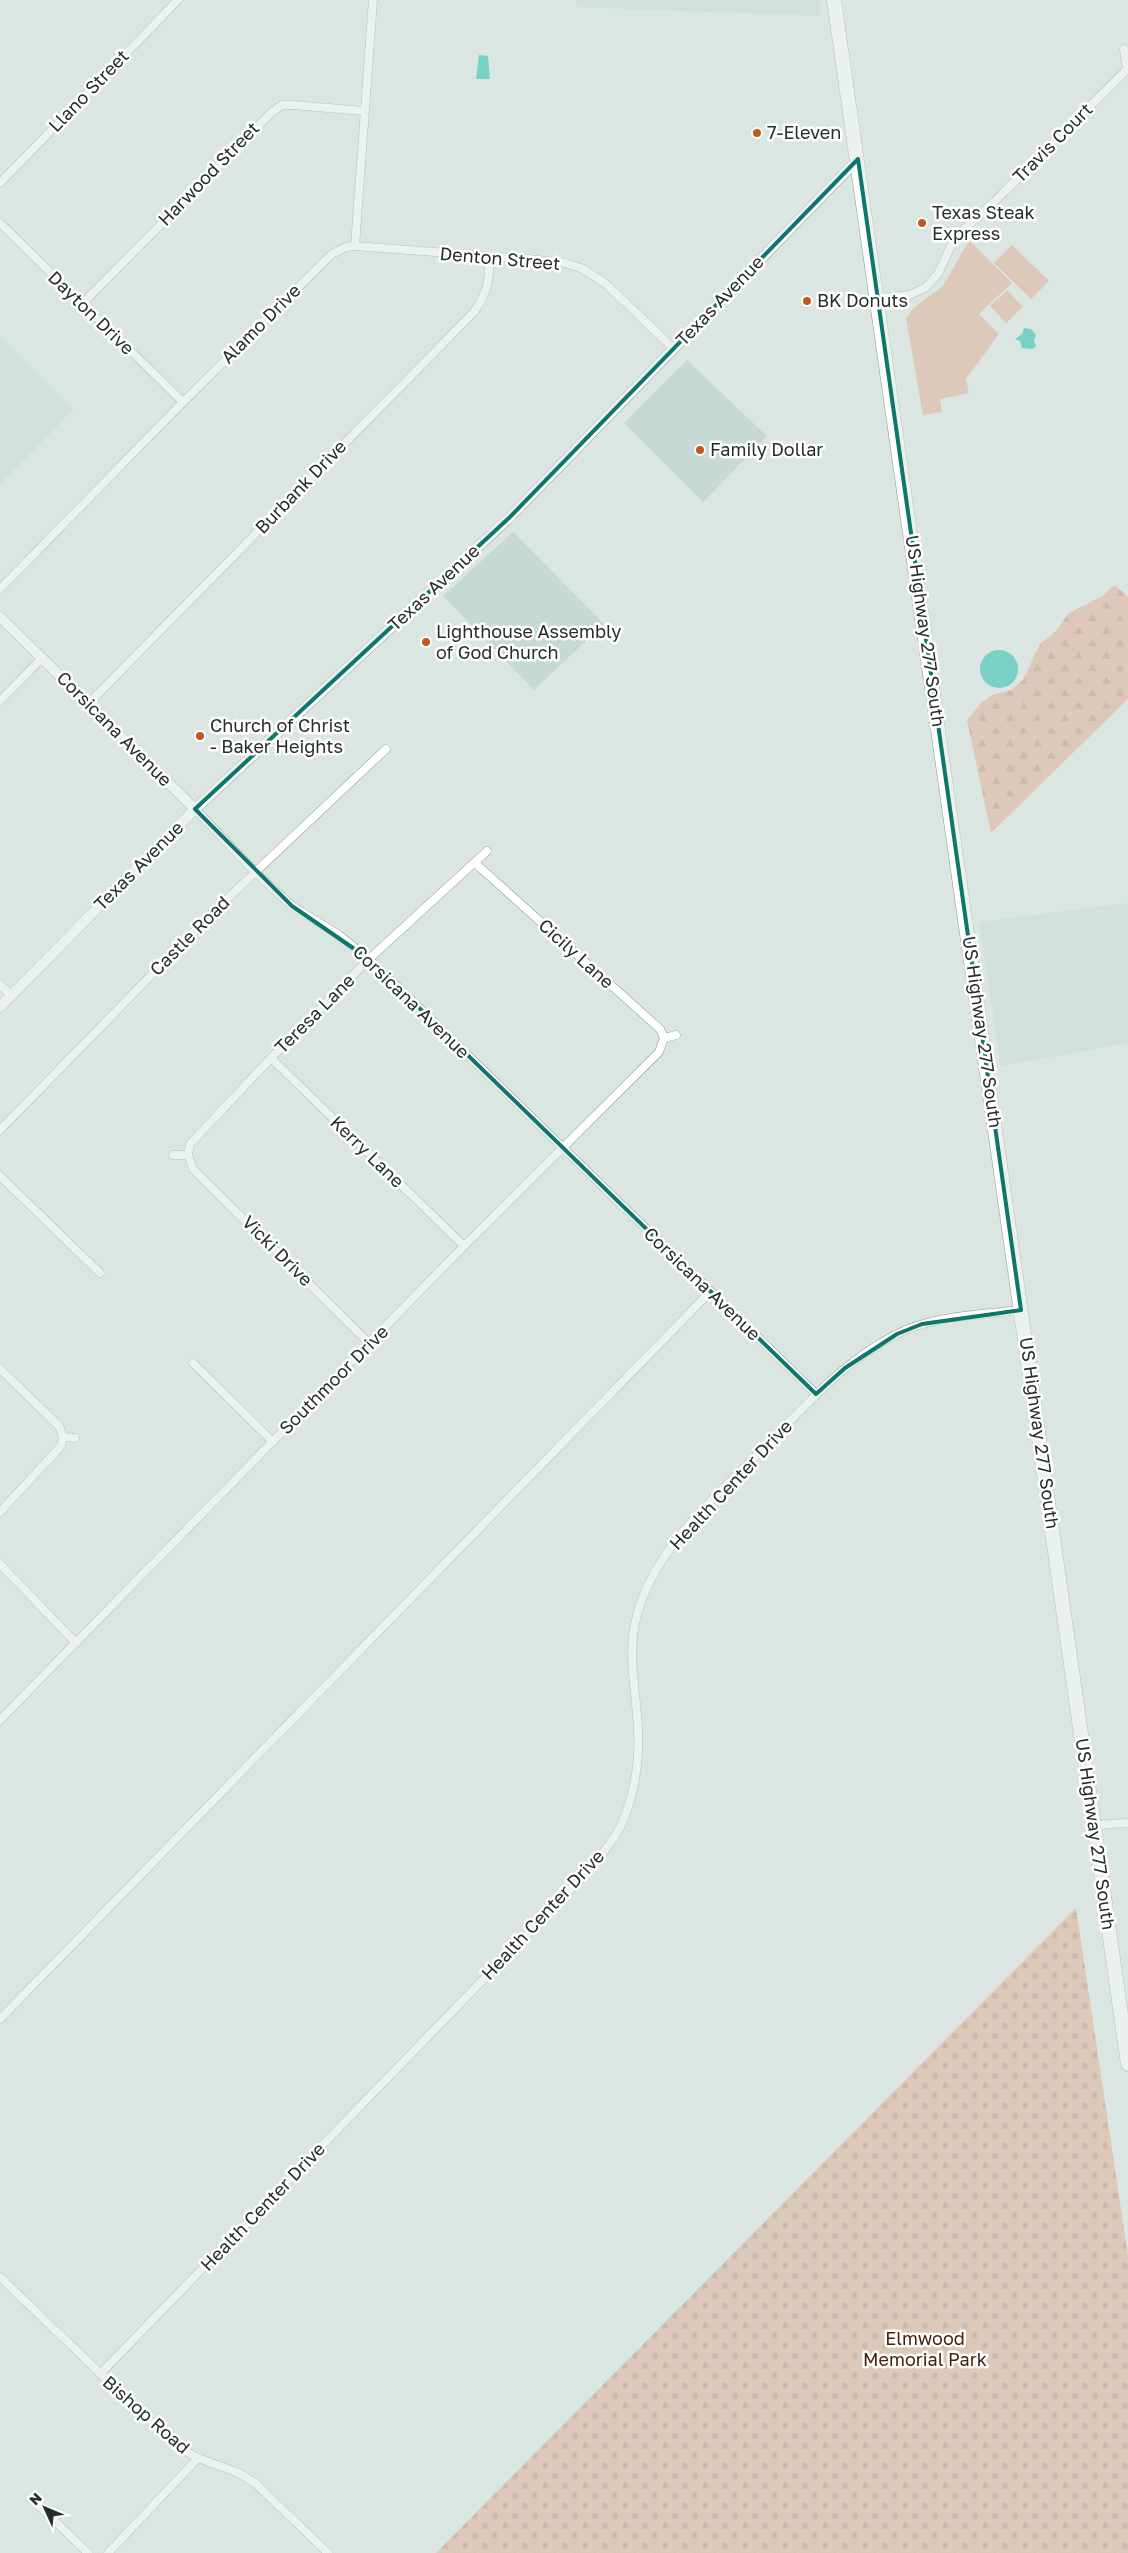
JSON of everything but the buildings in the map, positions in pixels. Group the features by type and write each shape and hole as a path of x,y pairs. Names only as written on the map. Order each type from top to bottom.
{"highway":[{"name":"US Highway 277 South","path":"834,0 878,298 1128,2064"}],"street":[{"name":"Llano Street","path":"0,183 178,0"},
{"path":"355,246 373,0"},
{"name":"Travis Court","path":"878,298 910,295 926,287 938,274 951,246 960,233 994,202 1127,69 1124,49"},
{"name":"Harwood Street","path":"82,304 272,112 282,105 293,104 364,111"},
{"name":"Texas Avenue","path":"0,1006 195,809 510,517 858,159"},
{"name":"Dayton Drive","path":"0,223 182,402"},
{"name":"Denton Street","path":"355,246 565,263 581,268 605,283 674,349"},
{"name":"Alamo Drive","path":"0,590 182,402 332,254 346,247 355,246"},
{"name":"Burbank Drive","path":"88,704 474,312 484,298 490,279 490,258"},
{"name":"Corsicana Avenue","path":"0,617 195,809 255,872 292,906 339,935 369,958 816,1394"},
{"path":"0,700 42,658"},
{"name":"Castle Road","path":"0,1130 255,872 386,749"},
{"name":"Teresa Lane","path":"188,1155 190,1144 369,958 487,851"},
{"name":"Cicily Lane","path":"475,863 660,1030 664,1038"},
{"path":"0,985 11,995"},
{"path":"664,1038 676,1035"},
{"name":"Southmoor Drive","path":"0,1720 464,1246 659,1052 664,1038"},
{"name":"Kerry Lane","path":"271,1058 464,1246"},
{"path":"173,1155 188,1155"},
{"name":"Vicki Drive","path":"188,1155 193,1169 370,1344"},
{"path":"0,1176 100,1273"},
{"path":"0,2019 710,1292"},
{"name":"Health Center Drive","path":"100,2374 598,1859 617,1832 637,1771 638,1731 632,1672 636,1616 647,1586 677,1541 708,1505 816,1394 845,1368 872,1348 897,1334 922,1324 1021,1310"},
{"path":"193,1363 273,1442"},
{"path":"0,1369 59,1426 63,1437 61,1446 0,1512"},
{"path":"63,1437 75,1438"},
{"path":"0,1564 76,1643"},
{"path":"1094,1825 1128,1823"},
{"name":"Bishop Road","path":"0,2277 176,2446 198,2458 238,2473 255,2483 328,2553"},
{"path":"108,2553 198,2458"},
{"path":"40,2507 88,2553"}],"highlighted area":[{"path":"858,159 1021,1310 922,1324 897,1334 845,1368 816,1394 369,959 292,906 195,809 510,517"}],"shaded area":[{"path":"576,0 819,0 821,16 576,7"},
{"path":"479,55 488,56 490,79 476,79"},
{"path":"1024,328 1031,329 1036,335 1034,341 1036,346 1033,349 1022,348 1020,341 1015,339 1022,334"},
{"path":"0,335 74,409 0,484"},
{"path":"687,360 767,436 703,502 624,423"},
{"path":"513,532 604,624 534,690 443,596"},
{"path":"999,650 1012,656 1018,669 1012,682 999,688 986,682 980,669 986,656"},
{"path":"1128,903 1128,1043 1001,1066 979,922"}],"green space":[{"path":"969,240 1012,283 979,314 999,334 966,379 969,393 940,399 942,412 923,415 906,318 914,308 943,286"},
{"path":"1012,245 1049,281 1031,299 994,263"},
{"path":"1007,290 1023,307 1006,323 990,306"},
{"path":"1115,585 1128,597 1128,699 991,833 967,720 981,703 992,695 1011,690 1023,680 1040,644 1056,631 1068,614 1102,596"},
{"name":"Elmwood Memorial Park","path":"1076,1908 1128,2256 1128,2553 436,2553"}],"place":[{"name":"7-Eleven","path":"757,133"},
{"name":"Texas Steak Express","path":"922,223"},
{"name":"BK Donuts","path":"807,301"},
{"name":"Family Dollar","path":"700,450"},
{"name":"Lighthouse Assembly of God Church","path":"426,642"},
{"name":"Church of Christ - Baker Heights","path":"200,736"}]}
